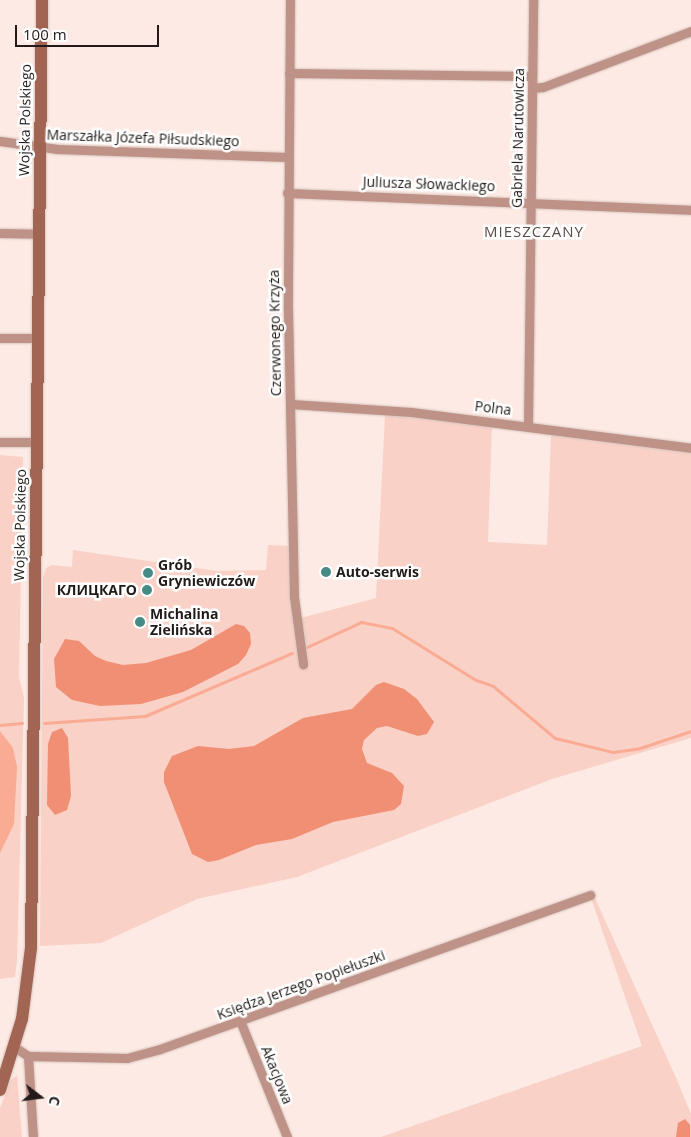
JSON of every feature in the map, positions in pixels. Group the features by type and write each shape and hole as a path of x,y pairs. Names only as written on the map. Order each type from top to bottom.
{"street":[{"name":"Wojska Polskiego","path":"0,1090 5,1061 16,1048 31,948 42,0"},
{"name":"Czerwonego Krzyża","path":"290,0 286,157 294,597 303,664"},
{"name":"Gabriela Narutowicza","path":"528,426 533,0"},
{"path":"532,88 544,87 691,31"},
{"path":"289,73 532,76"},
{"name":"Marszałka Józefa Piłsudskiego","path":"0,140 40,148 286,157"},
{"name":"Juliusza Słowackiego","path":"287,193 531,201 691,210"},
{"path":"0,234 39,234"},
{"path":"0,338 38,338"},
{"name":"Polna","path":"291,404 411,412 691,448"},
{"path":"0,442 36,442"},
{"name":"Księdza Jerzego Popiełuszki","path":"28,1056 127,1058 241,1023 590,895"},
{"name":"Akacjowa","path":"241,1023 287,1137"},
{"path":"16,1048 28,1056 33,1137"}],"shaded area":[{"path":"385,415 492,426 488,542 547,545 551,435 691,450 691,738 552,779 297,877 197,899 101,943 40,946 43,577 46,568 52,565 72,567 73,550 217,571 266,570 268,545 290,546 293,620 376,598"},
{"path":"0,455 23,457 19,677 24,698 17,960 15,977 0,979"},
{"path":"236,624 244,626 250,633 251,644 246,655 238,664 183,692 141,704 100,706 72,700 56,687 54,659 65,639 79,641 95,656 106,661 123,665 146,663 191,650"},
{"path":"384,682 404,689 417,699 434,722 427,734 418,736 387,726 377,728 364,740 362,749 367,763 392,773 404,786 401,804 394,810 333,822 292,839 256,845 219,860 208,862 192,854 164,782 164,772 172,756 198,746 229,749 254,746 303,718 352,709 376,685"},
{"path":"62,728 68,738 71,796 67,810 55,815 47,805 48,744 52,732"},
{"path":"0,731 13,748 17,767 14,824 0,853"},
{"path":"590,895 595,898 677,1080 691,1114 691,1137 381,1137 642,1046"},
{"path":"17,1075 22,1137 0,1137 0,1108 11,1080"},
{"path":"685,1119 690,1125 690,1137 676,1137 678,1123"}],"waterway":[{"path":"307,647 361,622 392,628 476,680 493,686 555,738 613,752 640,748 691,731"},
{"path":"44,723 145,716 292,653"},
{"path":"0,725 22,723"}],"place":[{"name":"Auto-serwis","path":"326,572"},
{"name":"Grób Gryniewiczów","path":"148,573"},
{"name":"КЛИЦКАГО","path":"147,590"},
{"name":"Michalina Zielińska","path":"140,622"}],"district":[{"name":"MIESZCZANY","path":"534,232"}]}
